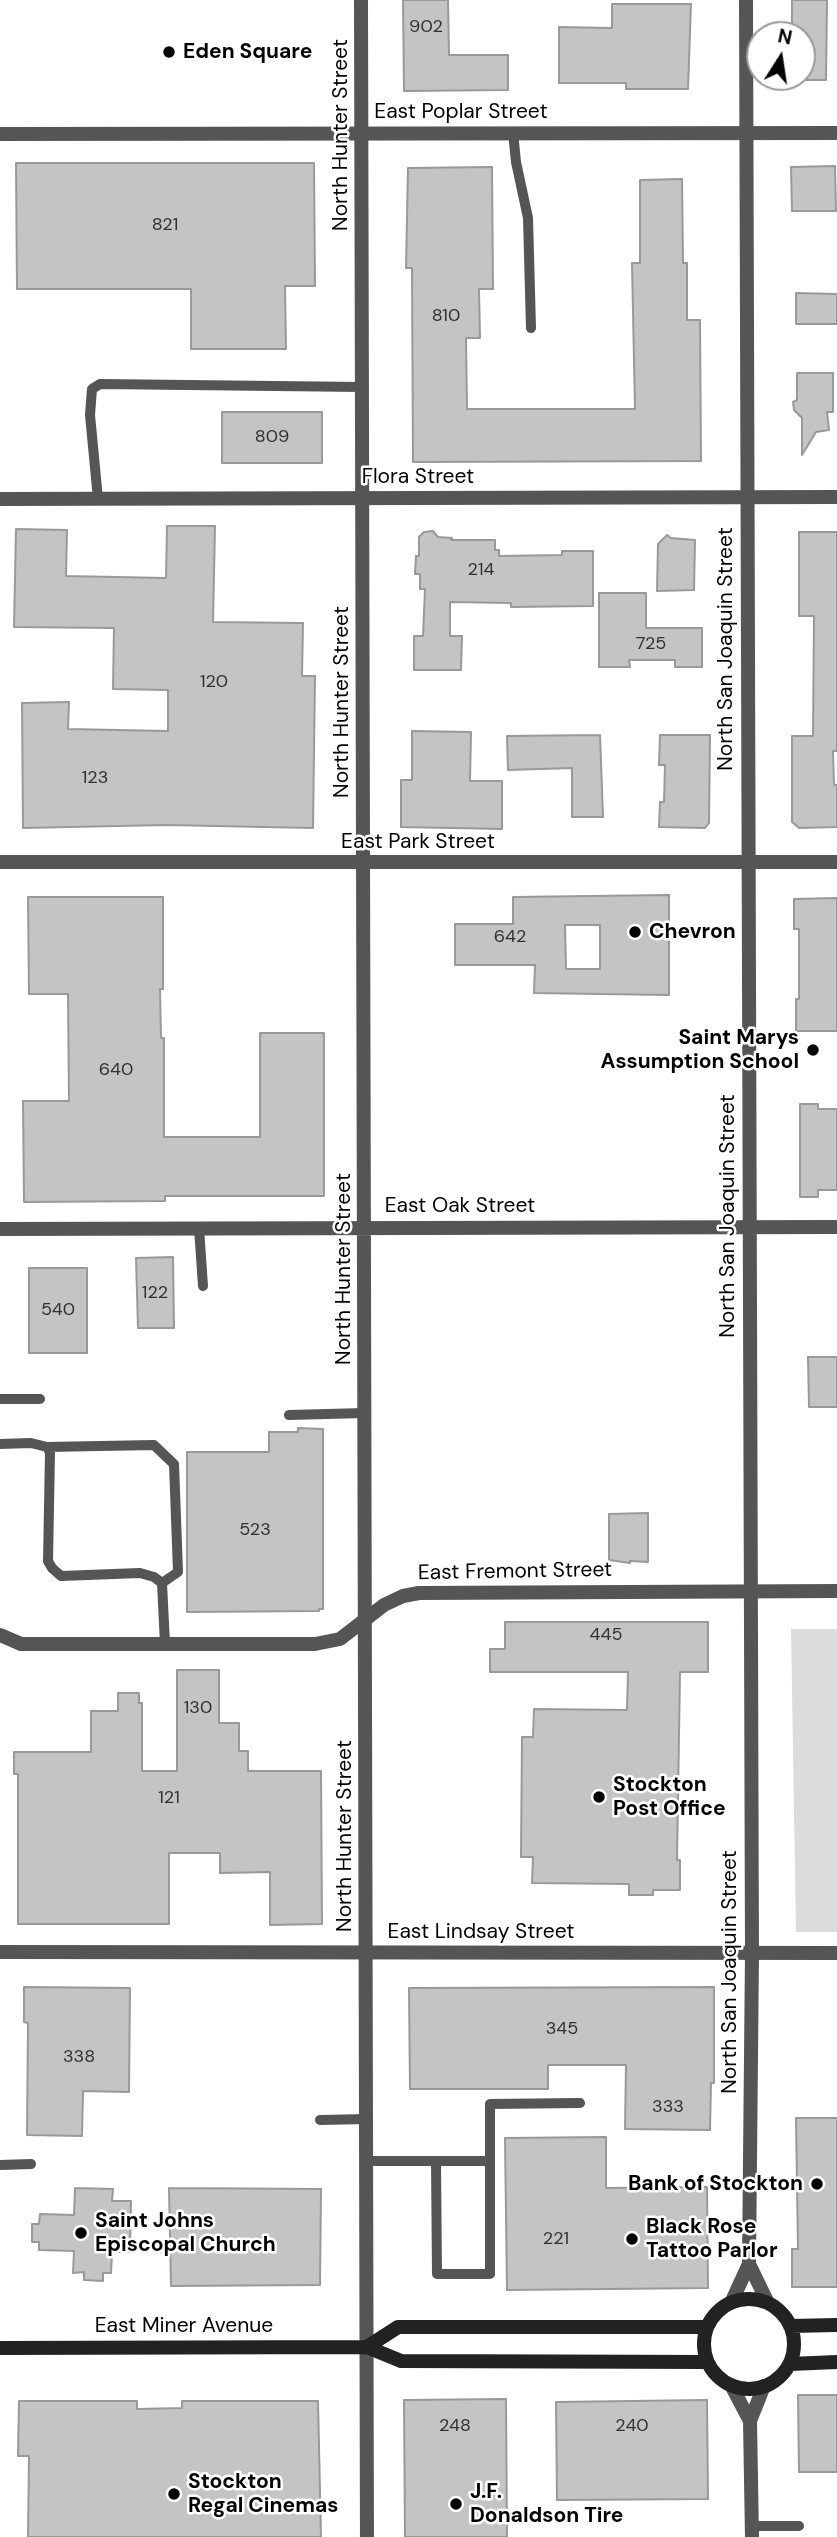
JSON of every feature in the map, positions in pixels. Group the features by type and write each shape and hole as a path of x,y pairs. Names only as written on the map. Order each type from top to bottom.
{"main road":[{"path":"737,2300 768,2302 790,2326 794,2350 790,2364 781,2375 756,2389 732,2385 715,2375 707,2362 703,2347 707,2327 723,2306 737,2300"},
{"path":"790,2326 837,2325"},
{"path":"367,2347 398,2327 707,2327"},
{"name":"East Miner Avenue","path":"0,2348 367,2347 401,2361 707,2362"},
{"path":"790,2364 837,2362"}],"street":[{"name":"North Hunter Street","path":"361,0 368,2537"},
{"name":"North San Joaquin Street","path":"731,2303 749,2264 752,1953 746,0"},
{"name":"East Poplar Street","path":"0,134 837,133"},
{"name":"Flora Street","path":"0,499 837,497"},
{"name":"East Park Street","path":"0,862 837,862"},
{"name":"East Oak Street","path":"0,1229 837,1227"},
{"name":"East Fremont Street","path":"0,1635 21,1644 315,1644 340,1639 365,1617 403,1596 419,1593 837,1591"},
{"name":"East Lindsay Street","path":"0,1952 837,1953"},
{"name":"North San Joaquin Street","path":"749,2264 768,2302"},
{"path":"732,2385 750,2421"},
{"path":"752,2531 750,2421 764,2386"}],"lane":[{"path":"513,132 516,162 528,218 531,328"},
{"path":"98,499 90,415 92,389 100,384 362,387"},
{"path":"199,1228 203,1286"},
{"path":"0,1399 40,1399"},
{"path":"289,1415 365,1413"},
{"path":"0,1444 31,1443 47,1447 154,1445 174,1464 178,1572 162,1583"},
{"path":"47,1447 50,1452 48,1561 52,1568 61,1576 140,1573 154,1577 162,1583"},
{"path":"162,1583 165,1644"},
{"path":"436,2161 437,2274 490,2274 490,2104 580,2103"},
{"path":"320,2120 367,2119"},
{"path":"367,2161 490,2161"},
{"path":"0,2165 31,2164"},
{"path":"752,2531 799,2526"}],"shaded area":[{"path":"791,1629 837,1629 837,1932 796,1932"}],"building":[{"path":"403,0 448,0 449,55 508,55 508,90 404,91"},
{"path":"792,0 827,0 826,80 816,80 816,21 792,21"},
{"path":"612,4 691,4 688,89 626,89 626,83 559,83 559,27 612,28"},
{"path":"16,163 314,163 315,286 285,286 286,349 191,349 191,289 17,289"},
{"path":"835,166 836,211 792,211 791,167"},
{"path":"492,167 493,289 479,289 480,338 466,338 467,409 635,409 632,263 640,263 640,180 682,179 687,320 700,320 701,461 413,462 412,268 406,268 408,168"},
{"path":"796,293 837,294 837,324 796,324"},
{"path":"797,373 833,373 833,412 827,412 829,430 816,432 802,455 802,418 794,410 793,402 797,400"},
{"path":"222,412 322,412 322,463 222,463"},
{"path":"167,526 215,526 213,622 303,623 302,676 315,676 313,828 166,825 23,828 22,703 69,702 68,729 168,731 168,690 113,689 114,628 14,627 16,529 67,530 66,576 166,578"},
{"path":"433,531 438,537 452,538 451,540 495,540 495,550 499,550 499,556 562,555 562,551 593,551 593,606 511,607 511,603 450,602 450,636 462,636 461,670 414,670 414,636 423,636 425,589 420,589 420,574 415,574 416,556 419,556 419,537 424,532"},
{"path":"799,532 837,532 837,751 833,751 834,785 837,785 837,827 799,828 792,822 792,736 813,736 814,616 799,616"},
{"path":"667,535 671,538 695,540 694,590 657,591 658,544"},
{"path":"599,593 646,593 646,628 702,628 702,667 675,667 675,660 629,660 630,667 599,667"},
{"path":"412,731 471,732 470,781 502,781 502,829 401,827 401,780 412,780"},
{"path":"600,735 603,817 572,817 572,768 508,770 507,736"},
{"path":"660,735 710,735 709,823 705,828 659,827 660,802 664,802 665,765 659,765"},
{"path":"669,895 669,995 534,993 535,965 455,965 455,924 513,924 513,897","holes":["565,925 600,925 600,969 566,969"]},
{"path":"28,897 163,897 163,989 160,989 161,1038 164,1038 164,1137 260,1137 260,1033 324,1033 324,1196 165,1196 165,1201 24,1202 23,1101 69,1101 68,994 29,994"},
{"path":"837,898 837,1031 796,1031 799,929 794,929 794,899"},
{"path":"800,1104 818,1104 818,1109 837,1109 837,1190 818,1190 818,1197 800,1197"},
{"path":"173,1257 174,1328 138,1328 136,1258"},
{"path":"29,1268 87,1268 87,1353 29,1353"},
{"path":"808,1357 837,1357 837,1407 809,1407"},
{"path":"298,1428 323,1429 323,1609 187,1612 187,1452 269,1452 269,1432 298,1432"},
{"path":"648,1513 648,1562 609,1560 609,1514"},
{"name":"Stockton Post Office","path":"505,1622 708,1622 708,1672 680,1672 677,1860 680,1860 680,1890 653,1890 653,1895 629,1895 629,1884 532,1883 533,1857 521,1857 522,1737 533,1737 534,1709 627,1710 628,1672 490,1672 490,1649 505,1649"},
{"path":"177,1670 219,1670 219,1723 239,1723 239,1751 248,1751 248,1771 321,1771 322,1924 270,1925 270,1872 220,1873 220,1853 169,1853 169,1924 18,1924 18,1774 14,1774 14,1752 91,1752 91,1711 118,1711 118,1693 139,1693 139,1703 142,1703 142,1771 177,1771"},
{"path":"24,1987 130,1988 129,2092 83,2091 82,2136 27,2135 28,2023 24,2022"},
{"path":"714,1987 714,2083 711,2083 710,2130 625,2129 626,2065 548,2065 548,2089 410,2089 409,1988"},
{"name":"Bank of Stockton","path":"796,2118 837,2118 837,2287 792,2287 792,2249 798,2249"},
{"path":"606,2137 606,2188 707,2187 708,2288 507,2290 505,2138"},
{"name":"Saint Johns Episcopal Church","path":"75,2188 113,2189 112,2201 131,2201 130,2252 112,2252 111,2273 103,2273 103,2281 84,2280 84,2272 73,2273 74,2251 39,2250 39,2242 32,2242 32,2224 39,2224 40,2214 74,2215"},
{"path":"169,2188 321,2189 320,2285 171,2286"},
{"path":"798,2395 837,2395 837,2472 799,2472"},
{"path":"506,2399 507,2537 405,2537 404,2400"},
{"path":"707,2400 708,2499 557,2500 556,2402"},
{"name":"Stockton Regal Cinemas","path":"19,2401 137,2401 137,2409 182,2408 182,2401 318,2401 321,2537 28,2537 29,2456 18,2456"}],"place":[{"name":"Eden Square","path":"169,52"},
{"name":"Chevron","path":"635,932"},
{"name":"Saint Marys Assumption School","path":"813,1050"},
{"name":"Stockton Post Office","path":"599,1797"},
{"name":"Bank of Stockton","path":"817,2184"},
{"name":"Saint Johns Episcopal Church","path":"81,2233"},
{"name":"Black Rose Tattoo Parlor","path":"632,2239"},
{"name":"Stockton Regal Cinemas","path":"174,2494"},
{"name":"J.F. Donaldson Tire","path":"456,2504"}]}
